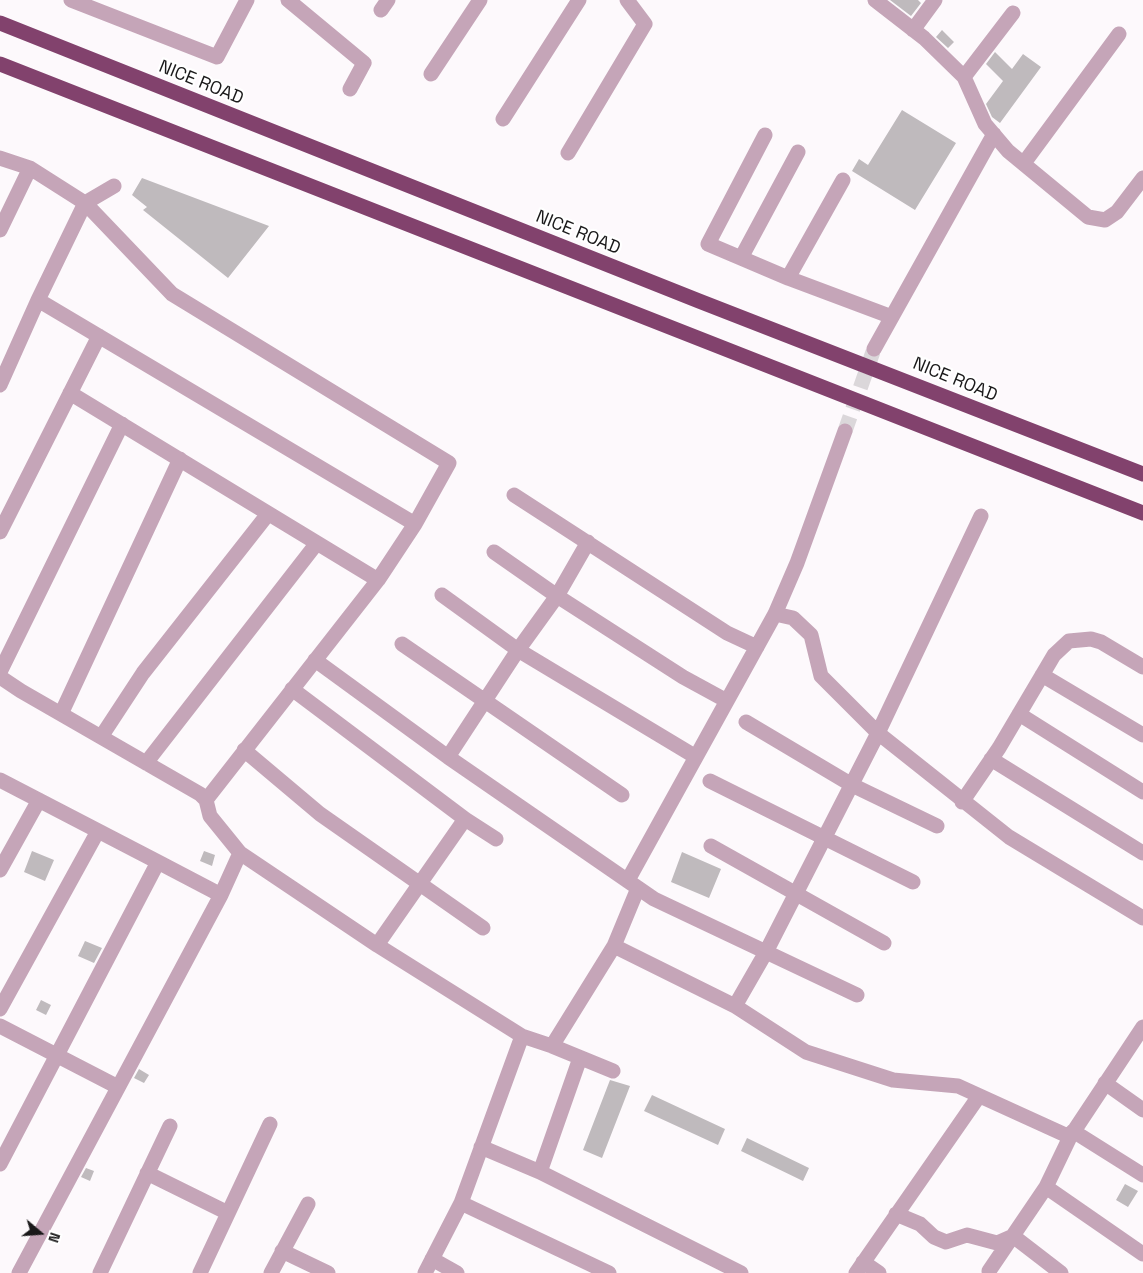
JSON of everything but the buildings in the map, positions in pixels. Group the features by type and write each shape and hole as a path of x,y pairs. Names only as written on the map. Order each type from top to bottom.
{"highway":[{"name":"NICE ROAD","path":"0,22 681,294 1143,474"},
{"path":"0,64 1143,513"}],"street":[{"path":"71,0 217,57 247,0"},
{"path":"288,0 306,6 364,63 350,90"},
{"path":"431,74 480,0"},
{"path":"503,119 579,0"},
{"path":"568,153 646,24 627,0"},
{"path":"875,0 913,30 964,77 984,124 1008,151 1088,217 1105,220 1117,212 1143,178"},
{"path":"913,30 935,0"},
{"path":"964,77 1013,13"},
{"path":"1024,164 1119,34"},
{"path":"874,349 994,134"},
{"path":"765,135 708,244 788,278 892,317"},
{"path":"741,258 798,152"},
{"path":"0,158 30,168 85,203 172,294 449,463 415,524 378,580 206,800"},
{"path":"0,230 30,168"},
{"path":"788,278 843,180"},
{"path":"0,385 38,300 85,203 114,186"},
{"path":"38,300 415,524"},
{"path":"0,532 99,336"},
{"path":"70,393 378,580"},
{"path":"0,672 122,424"},
{"path":"552,1046 614,946 633,884 696,757 776,614 797,563 845,431"},
{"path":"61,714 180,460"},
{"path":"514,495 727,633 757,647"},
{"path":"101,737 143,674 268,514"},
{"path":"736,1006 852,785 982,516"},
{"path":"448,758 518,650 556,596 588,542"},
{"path":"146,763 317,543"},
{"path":"494,552 556,596 683,677 727,701"},
{"path":"442,594 518,650 696,757"},
{"path":"776,614 793,618 811,635 821,676 878,733 962,802 1009,837 1143,918"},
{"path":"962,802 991,759 1054,655 1069,641 1091,639 1102,642 1143,667"},
{"path":"402,644 622,795"},
{"path":"315,660 448,758 654,899 857,995"},
{"path":"1042,675 1143,735"},
{"path":"0,677 20,691 200,794 206,800 210,816 240,853 377,945 522,1036 613,1071"},
{"path":"292,689 465,819 496,839"},
{"path":"1019,714 1143,792"},
{"path":"746,722 852,785 937,826"},
{"path":"244,750 320,814 483,928"},
{"path":"991,759 1143,853"},
{"path":"0,780 221,895"},
{"path":"710,781 913,882"},
{"path":"0,870 40,800"},
{"path":"377,945 465,819"},
{"path":"0,1009 98,830"},
{"path":"711,846 797,892 884,943"},
{"path":"19,1273 221,895 240,853"},
{"path":"0,1164 158,862"},
{"path":"614,946 736,1006 806,1052 893,1080 958,1086 1072,1134 1143,1175"},
{"path":"0,1026 118,1087"},
{"path":"989,1271 1046,1187 1072,1134 1143,1028"},
{"path":"425,1273 461,1203 522,1036"},
{"path":"540,1172 580,1058"},
{"path":"1105,1084 1143,1110"},
{"path":"879,1273 859,1268 979,1096"},
{"path":"200,1273 270,1124"},
{"path":"100,1273 170,1126"},
{"path":"481,1147 540,1172 741,1273"},
{"path":"147,1173 228,1213"},
{"path":"1046,1187 1143,1254"},
{"path":"461,1203 609,1273"},
{"path":"271,1273 308,1204"},
{"path":"896,1214 920,1224 934,1237 946,1242 967,1235 997,1243 1013,1236"},
{"path":"1013,1236 1061,1273"},
{"path":"282,1251 328,1273"},
{"path":"432,1259 457,1273"}],"tunnel":[{"path":"845,431 874,349"}]}
